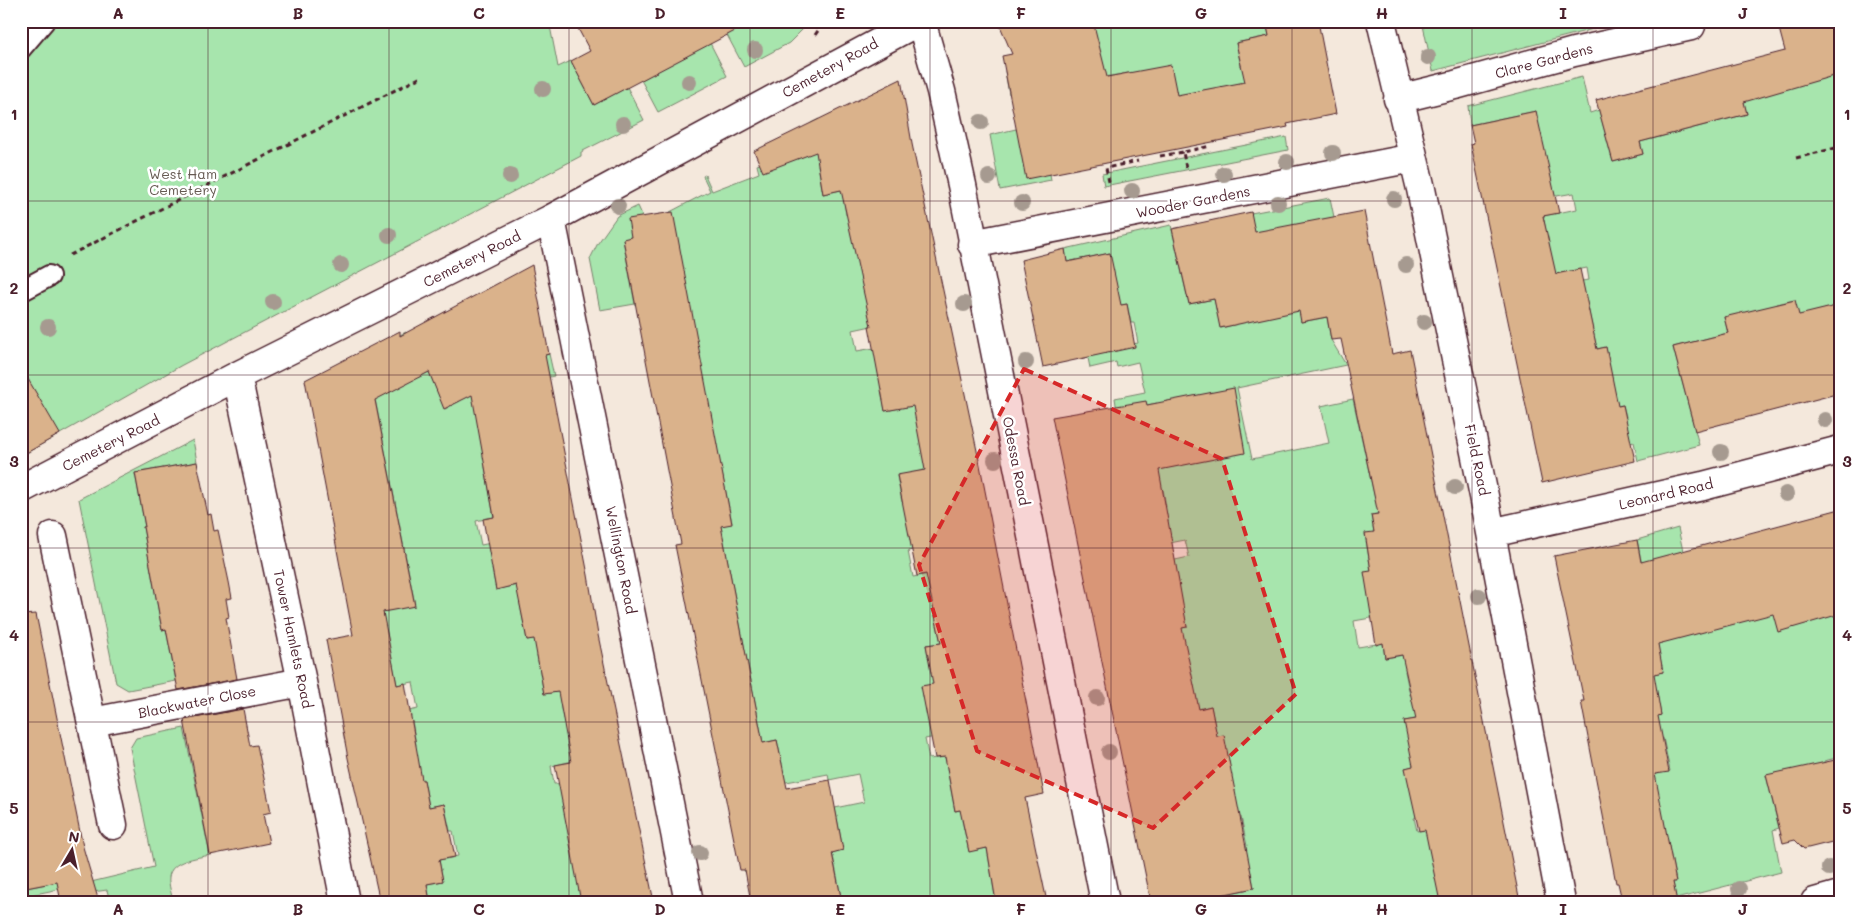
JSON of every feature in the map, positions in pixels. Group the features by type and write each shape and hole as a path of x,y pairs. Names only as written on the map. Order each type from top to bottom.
{"street":[{"name":"Cemetery Road","path":"21,489 237,376 551,219 921,21"},
{"name":"Odessa Road","path":"921,21 941,90 1105,902"},
{"name":"Field Road","path":"1381,21 1413,158 1492,533 1561,902"},
{"name":"Clare Gardens","path":"1398,99 1455,86 1574,52 1691,26"},
{"name":"Wooder Gardens","path":"972,244 1413,158"},
{"name":"Wellington Road","path":"551,219 689,902"},
{"name":"Tower Hamlets Road","path":"237,376 302,682 345,902"},
{"name":"Leonard Road","path":"1492,533 1703,486 1840,450"},
{"path":"53,536 113,825"},
{"name":"Blackwater Close","path":"92,722 302,682"},
{"path":"1815,902 1840,895"}],"lane":[{"path":"21,48 44,21"},
{"path":"21,290 49,276"}],"path":[{"path":"818,34 825,21"},
{"path":"49,276 59,260 423,76"},
{"path":"1160,156 1211,146"},
{"path":"1796,158 1840,147"},
{"path":"1184,152 1187,170"},
{"path":"1109,185 1106,168 1138,161"}],"highlighted area":[{"path":"1024,369 1222,459 1296,694 1153,828 977,751 919,565"}],"green space":[{"name":"West Ham Cemetery","path":"21,21 549,21 558,67 571,61 594,105 627,87 644,120 581,152 581,156 182,365 21,456"},
{"path":"752,21 811,21 789,43 744,67 727,35"},
{"path":"1093,21 1266,21 1269,36 1236,43 1241,66 1274,60 1285,115 1177,95 1128,73 1009,94 1005,71"},
{"path":"1422,21 1608,21 1601,27 1433,71"},
{"path":"710,43 727,76 658,112 641,80"},
{"path":"1840,74 1840,305 1807,314 1803,332 1794,300 1777,304 1781,320 1724,317 1728,333 1673,347 1699,445 1638,461 1634,442 1616,446 1572,429 1626,417 1623,405 1616,406 1606,347 1597,349 1582,281 1589,280 1587,268 1555,274 1543,216 1577,209 1574,193 1539,199 1536,111 1470,125 1468,106 1582,77 1590,113 1599,110 1613,162 1643,154 1640,142 1747,114 1738,80 1795,86"},
{"path":"819,119 829,139 818,165 823,194 876,182 844,201 846,215 852,214 876,325 853,330 857,351 909,342 882,392 885,411 921,404 925,470 897,476 902,502 949,494 913,550 908,551 913,577 935,573 932,602 941,643 926,645 945,735 925,739 929,759 945,757 955,811 1022,798 1024,808 962,820 969,851 987,848 996,902 842,902 833,856 745,872 744,870 843,850 835,808 864,802 858,774 829,780 828,774 771,785 782,764 777,740 763,743 723,537 703,529 732,523 670,212 710,191 703,176 705,175 712,191 759,173 757,165 805,147 811,123"},
{"path":"1016,129 1050,174 1051,180 1000,190 990,135"},
{"path":"1286,137 1288,150 1104,186 1102,174"},
{"path":"1330,198 1334,217 1301,322 1327,317 1331,340 1346,365 1237,388 1252,459 1329,443 1321,406 1353,399 1376,503 1393,511 1371,515 1374,532 1365,534 1371,571 1415,610 1354,621 1358,647 1383,643 1385,658 1422,652 1425,666 1405,671 1410,695 1430,691 1435,715 1405,721 1435,762 1405,768 1454,810 1414,818 1417,831 1438,827 1471,902 1203,902 1202,899 1254,888 1251,872 1191,857 1247,846 1241,817 1224,820 1185,742 1216,733 1211,706 1194,710 1141,636 1187,627 1175,570 1129,570 1189,557 1185,540 1170,543 1120,517 1166,507 1163,489 1143,493 1157,403 1117,411 1115,398 1145,392 1138,362 1117,367 1116,362 1090,368 1087,353 1138,343 1134,323 1131,323 1127,304 1078,314 1110,253 1067,262 1065,249 1171,225 1189,304 1214,299 1221,328 1245,322 1251,213"},
{"path":"638,206 643,217 631,237 623,240 635,304 600,310 590,259 598,243 617,216"},
{"path":"406,332 419,377 429,372 445,409 460,401 452,383 549,354 554,376 503,387 485,467 494,517 476,521 481,545 531,535 492,569 496,589 525,584 520,604 527,640 552,635 557,651 537,655 544,694 567,690 609,693 560,703 563,719 572,718 573,761 551,766 554,784 565,783 587,895 571,898 572,902 430,902 427,884 443,881 439,860 458,856 453,831 450,831 444,804 429,807 424,780 398,785 416,745 412,721 386,716 418,709 413,682 397,685 386,629 356,617 415,605 374,394 405,356 400,335"},
{"path":"193,440 197,462 135,473 162,630 166,629 176,681 128,690 116,683 79,499"},
{"path":"1678,528 1683,551 1762,612 1840,614 1840,757 1824,761 1828,780 1766,775 1779,828 1773,830 1781,872 1676,899 1673,882 1676,881 1660,803 1649,776 1670,771 1663,738 1643,741 1625,722 1661,715 1657,695 1622,680 1663,672 1637,540"},
{"path":"184,728 210,855 179,863 174,867 169,877 173,902 110,902 107,890 93,892 91,882 154,867 130,748 136,738"},
{"path":"87,876 88,883 21,897 21,889"}],"building":[{"path":"574,21 754,21 594,105 571,61 590,51"},
{"path":"998,21 1093,21 1107,77 1171,65 1177,95 1245,82 1236,43 1269,36 1266,21 1318,21 1336,114 1287,124 1288,127 1026,179 1002,56 1012,54"},
{"path":"1777,21 1840,21 1840,74 1744,102 1747,114 1640,142 1643,154 1613,162 1596,100 1785,51"},
{"path":"901,79 912,144 980,465 1044,794 1025,798 1047,902 996,902 987,848 969,852 960,810 955,811 945,757 935,758 921,686 933,684 926,645 941,643 926,574 917,576 897,475 925,470 913,406 885,411 869,326 871,326 841,190 823,194 816,152 763,172 754,151"},
{"path":"1536,111 1559,213 1543,216 1556,274 1580,269 1597,349 1606,347 1618,406 1623,405 1635,461 1542,483 1471,144 1474,143 1470,125"},
{"path":"1364,211 1392,354 1410,350 1520,902 1440,902 1425,830 1419,831 1405,768 1413,766 1404,721 1416,719 1402,655 1385,658 1383,643 1376,645 1364,572 1371,571 1365,533 1374,532 1371,515 1378,514 1341,339 1331,340 1327,317 1301,322 1299,311 1220,328 1214,299 1189,304 1172,229 1251,212 1255,232"},
{"path":"673,212 732,524 721,526 763,743 777,740 787,788 830,780 843,850 832,853 842,902 751,902 745,870 740,870 675,545 681,544 623,239 631,237 628,219"},
{"path":"1065,249 1067,262 1110,253 1121,305 1127,304 1135,347 1043,367 1021,260"},
{"path":"532,265 549,354 545,355 598,635 654,902 581,902 555,765 571,762 558,692 544,694 534,639 527,640 516,585 496,590 483,519 494,517 472,395 444,409 429,372 375,400 415,606 383,612 397,685 405,683 422,780 424,780 429,807 444,804 455,857 439,860 443,881 427,884 430,902 380,902 348,758 326,640 353,635 305,380 400,331 400,336"},
{"path":"1795,300 1799,315 1840,305 1840,393 1695,431 1673,347 1728,333 1724,317"},
{"path":"21,367 60,434 21,456"},
{"path":"1234,388 1245,453 1159,470 1187,627 1182,628 1199,709 1211,706 1217,736 1224,735 1254,888 1187,902 1151,902 1052,417 1146,401 1147,405"},
{"path":"197,462 208,515 211,514 214,531 218,530 232,598 226,599 229,617 226,618 237,679 178,690 166,629 162,630 135,473"},
{"path":"1840,509 1840,614 1778,632 1773,614 1658,644 1663,672 1654,674 1661,715 1658,716 1669,772 1655,774 1676,882 1673,882 1677,902 1626,902 1625,895 1621,896 1618,883 1616,883 1581,701 1584,701 1554,556 1637,540 1641,562"},
{"path":"36,614 83,847 99,902 61,902 57,882 21,889 21,615"},
{"path":"243,709 250,746 257,745 271,812 263,814 269,843 210,855 184,720"},
{"path":"1840,759 1840,840 1804,849 1795,840 1783,843 1766,775"}]}
